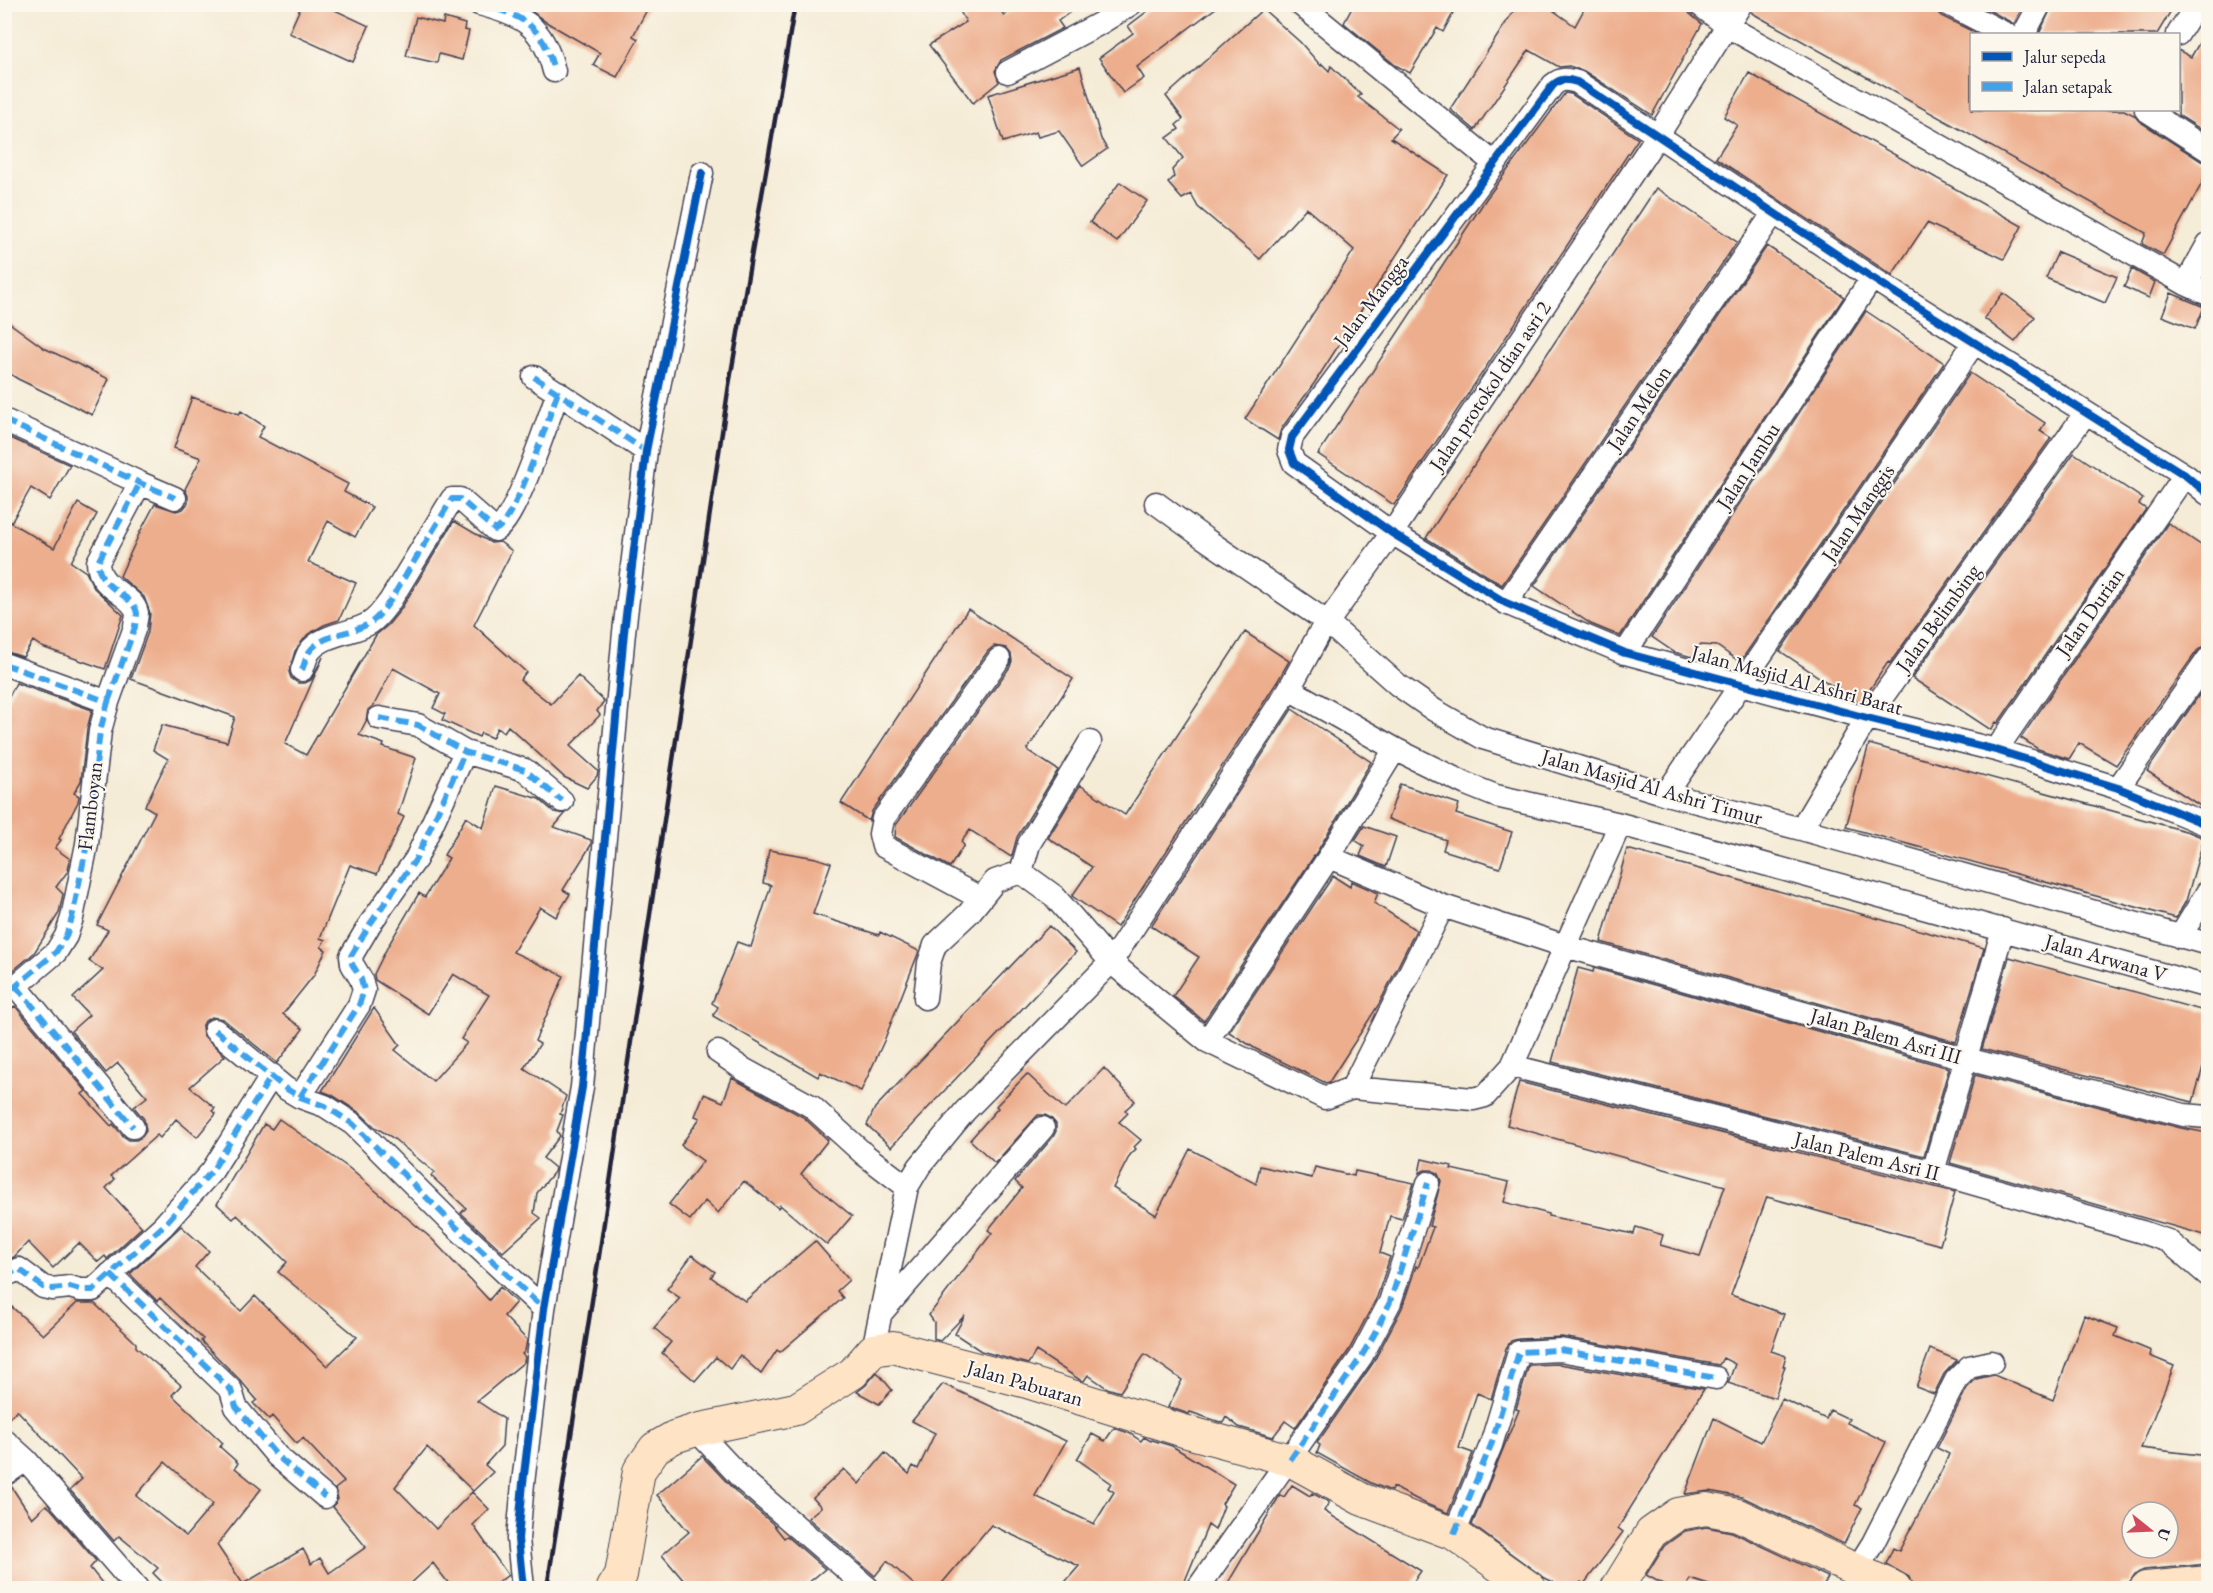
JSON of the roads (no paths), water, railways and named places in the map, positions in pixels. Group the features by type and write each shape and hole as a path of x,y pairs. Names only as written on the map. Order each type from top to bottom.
{"street":[{"path":"479,4 507,8 536,29 548,51 554,71"},
{"path":"1008,72 1099,24 1131,4"},
{"path":"1300,4 1495,164"},
{"path":"1699,4 1727,26 2186,284 2208,294"},
{"name":"Jalan protokol dian asri 2","path":"907,1187 919,1167 965,1111 1112,962 1289,689 1323,628 1392,533 1658,135 1741,4"},
{"path":"1948,4 2004,33"},
{"path":"2025,33 2040,4"},
{"path":"2179,33 2197,4"},
{"name":"Jalan Mangga","path":"1294,463 1289,450 1292,437 1553,85 1560,80 1577,82 1658,135"},
{"path":"2148,111 2208,150"},
{"path":"1658,135 1872,278 2185,475 2208,494"},
{"path":"523,1588 518,1539 544,1309 582,1087 622,644 646,451 702,173"},
{"name":"Jalan Melon","path":"1506,603 1773,214"},
{"path":"2186,284 2208,244"},
{"name":"Jalan Jambu","path":"1624,653 1872,278"},
{"name":"Jalan Manggis","path":"1666,794 1974,343"},
{"path":"534,377 646,451"},
{"path":"302,670 309,652 317,645 370,623 380,613 390,601 452,499 460,499 495,530 505,523 522,488 558,392"},
{"name":"Jalan Belimbing","path":"1801,829 1867,718 2085,414"},
{"path":"4,420 175,498"},
{"name":"Jalan Masjid Al Ashri Barat","path":"1294,463 1392,533 1506,603 1624,653 1996,750 2118,788 2208,825"},
{"name":"Jalan Durian","path":"1996,750 2185,475"},
{"name":"Flamboyan","path":"8,987 56,952 66,936 72,918 87,844 100,731 135,627 137,614 134,606 98,572 98,562 140,483"},
{"name":"Jalan Masjid Al Ashri Timur","path":"1156,503 1398,685 1434,710 1483,738 1666,794 1801,829 2208,944"},
{"path":"980,898 883,846 880,834 883,819 999,659"},
{"path":"2118,788 2208,659"},
{"path":"4,663 108,702"},
{"name":"Jalan Arwana V","path":"1289,689 1395,749 1496,796 1620,824 2208,987"},
{"path":"379,718 418,725 465,752 525,770 562,801"},
{"path":"1021,872 1029,844 1090,742"},
{"path":"1207,1041 1329,857 1395,749"},
{"path":"300,1097 359,1005 364,990 361,979 352,964 351,956 370,924 416,860 465,752"},
{"path":"1021,872 1054,896 1112,962 1207,1041 1325,1098 1352,1088 1473,1099 1485,1096 1512,1066 1620,824"},
{"name":"Jalan Palem Asri III","path":"1329,857 1443,906 1565,946 1967,1059 2184,1115 2208,1117"},
{"path":"925,998 929,963 935,945 969,913 995,882 1021,872"},
{"path":"2180,937 2208,891"},
{"path":"1352,1088 1443,906"},
{"path":"1933,1172 2003,929"},
{"path":"8,987 133,1127"},
{"path":"215,1030 285,1088 300,1097 325,1106 353,1124 454,1225 544,1309"},
{"path":"613,1588 621,1575 639,1471 655,1448 674,1437 696,1430 796,1409 853,1373 873,1350 907,1187 865,1155 811,1106 743,1069 718,1052"},
{"name":"Jalan Palem Asri II","path":"1512,1066 1933,1172 2142,1232 2168,1241 2208,1275"},
{"path":"4,1276 19,1269 43,1287 93,1290 163,1226 212,1171 272,1075"},
{"path":"881,1313 1043,1128"},
{"path":"1198,1588 1361,1357 1390,1302 1428,1183"},
{"path":"110,1275 231,1390 236,1407 277,1456 325,1497"},
{"name":"Jalan Pabuaran","path":"873,1350 893,1347 971,1367 1184,1431 1290,1460 1361,1499 1454,1534 1530,1588"},
{"path":"1454,1534 1491,1445 1519,1352 1560,1350 1716,1378"},
{"path":"1856,1570 1873,1543 1956,1380 1969,1367 1992,1362"},
{"path":"696,1430 743,1480 868,1588"},
{"path":"4,1440 26,1460 137,1588"},
{"path":"4,1475 26,1460"},
{"path":"1617,1588 1651,1533 1678,1514 1706,1509 1738,1515 1895,1588"},
{"path":"2146,1588 2208,1582"}],"railway":[{"path":"547,1588 729,385 795,4"}]}
